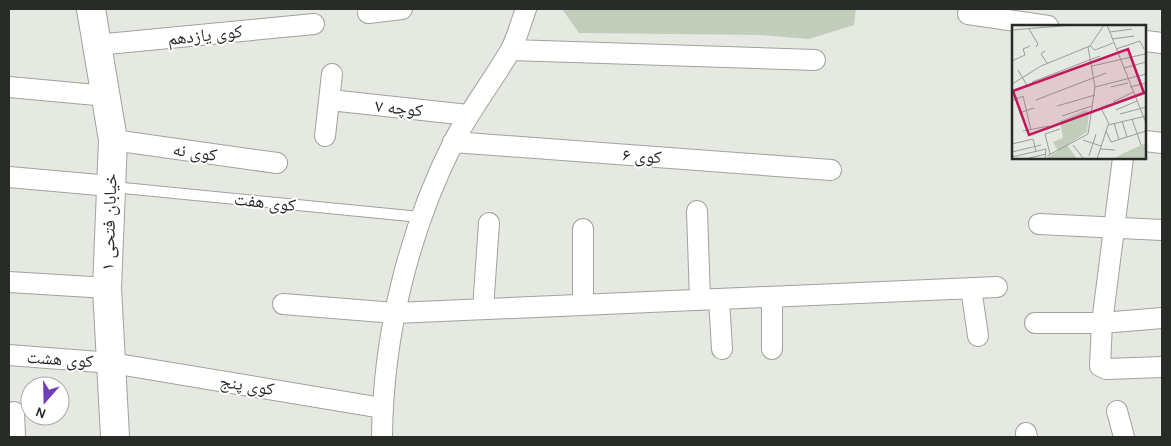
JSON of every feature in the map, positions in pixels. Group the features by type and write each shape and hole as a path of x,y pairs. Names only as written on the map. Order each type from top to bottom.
{"street":[{"name":"خیابان فتحی ۱","path":"91,9 113,140 107,288 115,437"},
{"path":"368,13 402,9"},
{"path":"382,437 382,408 395,312 420,217 453,142 468,115 511,50 526,9"},
{"path":"968,14 1041,25"},
{"name":"کوی یازدهم","path":"96,45 314,24"},
{"path":"1146,41 1162,43"},
{"path":"511,50 815,60"},
{"path":"325,136 332,74"},
{"path":"9,87 107,96"},
{"name":"کوچه ۷","path":"330,100 468,115"},
{"name":"کوی نه","path":"113,140 277,163"},
{"path":"1146,140 1162,143"},
{"name":"کوی ۶","path":"453,142 831,170"},
{"path":"1123,159 1102,323 1100,366 1106,369 1162,367"},
{"path":"9,177 110,186"},
{"path":"697,211 709,299 722,349"},
{"path":"483,309 490,223"},
{"path":"1039,224 1162,230"},
{"path":"583,229 583,305"},
{"path":"9,282 107,288"},
{"path":"283,304 395,312 997,287"},
{"path":"971,288 978,336"},
{"path":"772,297 772,349"},
{"path":"1035,323 1102,323 1162,318"},
{"name":"کوی هشت","path":"9,355 112,363"},
{"name":"کوی پنج","path":"112,363 382,408"},
{"path":"1117,411 1124,437"},
{"path":"14,412 15,437"}],"lane":[{"name":"کوی هفت","path":"110,186 420,217"}],"green space":[{"path":"562,9 856,9 854,25 809,39 761,35 579,33"}]}
